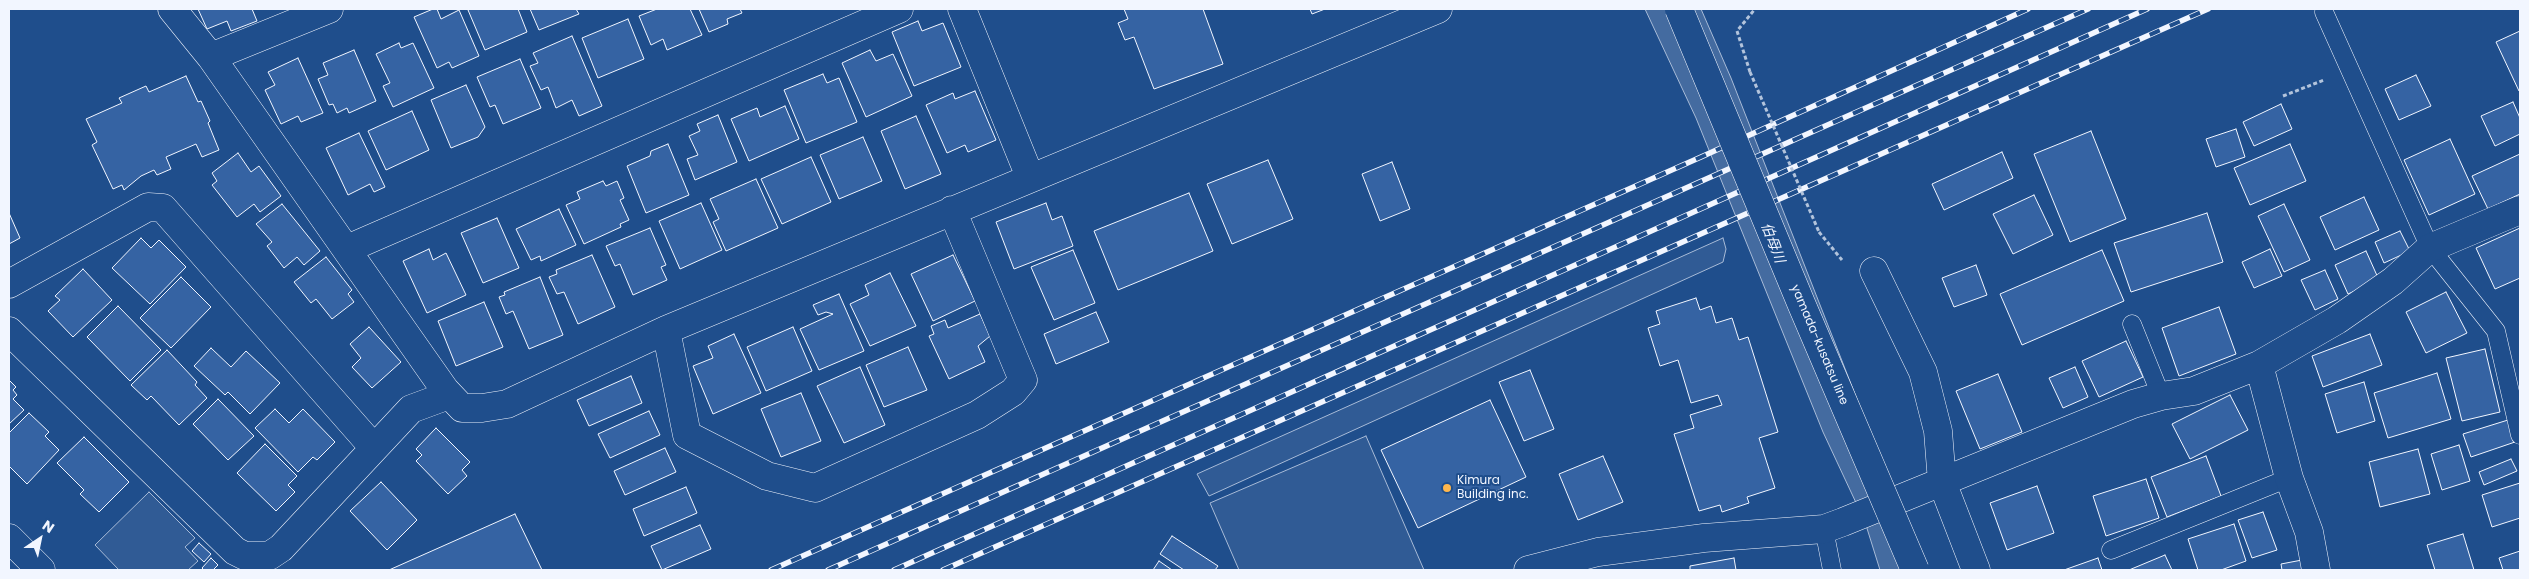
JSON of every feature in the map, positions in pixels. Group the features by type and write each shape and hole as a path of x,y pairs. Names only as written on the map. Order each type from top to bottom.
{"street":[{"path":"172,9 211,57 450,395 462,408 482,408 507,404 666,330 1030,177 1438,9"},
{"path":"211,57 329,9"},
{"path":"347,249 899,9"},
{"path":"962,9 1030,177"},
{"name":"yamada-kusatsu line","path":"1679,9 1801,303 1915,570"},
{"path":"9,284 148,207 163,208 374,448"},
{"path":"666,330 687,435 767,476 815,488 977,415 1012,392 1023,380 952,210"},
{"path":"1528,570 1598,552 1704,538 1824,529 1942,482 2056,433 2133,404 2161,396 2194,391 2259,365 2337,320 2393,281 2430,248 2520,210"},
{"path":"1874,271 1923,372 1938,431 1942,482 1976,570"},
{"path":"9,330 235,551 245,556 269,556 281,548 411,409 450,395"},
{"path":"2259,365 2289,478 2309,532 2316,570"},
{"path":"9,538 41,570"}],"lane":[{"path":"2324,12 2430,248 2496,332 2520,436"},
{"path":"2132,324 2161,396"},
{"path":"2111,550 2289,478"},
{"path":"1824,529 1832,570"}],"path":[{"path":"1755,9 1737,31 1750,72 1819,232"},
{"path":"2282,96 2350,71"}],"shaded area":[{"path":"1723,238 1726,249 1723,262 1209,496 1197,474"},
{"path":"1366,436 1424,570 1239,570 1210,503"},
{"path":"149,492 195,538 185,547 198,561 188,570 119,570 95,545"}],"water":[{"name":"伯母川","path":"1645,9 1701,9 1731,78 1924,570 1880,570 1865,522 1823,432 1696,118"}],"building":[{"path":"198,9 252,9 257,21 231,31 227,21 207,29"},
{"path":"437,9 441,19 459,10 479,56 452,68 449,62 437,68 414,17"},
{"path":"518,9 527,32 485,50 468,10"},
{"path":"530,9 576,9 579,14 539,30"},
{"path":"657,9 690,9 702,35 667,50 663,39 651,45 639,16"},
{"path":"699,9 740,9 742,13 727,19 728,24 709,32"},
{"path":"1124,9 1203,9 1223,64 1154,89 1134,37 1125,40 1118,23 1128,19"},
{"path":"1310,9 1325,9 1312,14"},
{"path":"628,19 644,59 598,78 582,38"},
{"path":"918,21 922,31 943,23 961,67 914,86 892,32"},
{"path":"2520,31 2520,90 2519,91 2496,42"},
{"path":"572,36 602,106 579,116 572,100 556,108 548,87 541,90 530,66 538,63 533,53"},
{"path":"399,43 401,48 413,43 434,88 393,107 383,86 390,83 376,54"},
{"path":"354,50 376,101 349,113 347,108 337,113 333,104 329,105 318,79 328,75 323,63"},
{"path":"870,50 876,61 893,54 912,96 866,117 842,63"},
{"path":"298,58 323,113 301,122 298,116 281,124 265,90 275,85 268,72"},
{"path":"520,59 541,108 503,124 495,105 490,107 477,77"},
{"path":"823,74 827,83 839,78 857,122 806,143 784,90"},
{"path":"2416,75 2431,106 2399,120 2385,89"},
{"path":"186,76 198,102 201,101 210,121 208,123 219,150 202,157 196,144 166,157 171,169 157,175 154,170 141,176 124,190 122,185 113,189 92,145 97,142 86,119 122,103 119,98 146,86 149,92"},
{"path":"466,85 485,127 478,137 451,148 431,100"},
{"path":"975,91 996,140 968,152 965,145 947,153 926,105 953,93 955,99"},
{"path":"2513,102 2520,118 2520,134 2495,146 2481,116"},
{"path":"2281,104 2292,129 2254,146 2243,122"},
{"path":"785,106 799,139 749,161 731,119 757,108 760,117"},
{"path":"412,111 429,150 386,170 368,131"},
{"path":"718,115 737,162 695,180 687,159 698,155 689,136 700,131 697,124"},
{"path":"916,116 941,174 905,189 881,131"},
{"path":"2236,129 2245,157 2216,167 2206,139"},
{"path":"2091,131 2126,219 2070,242 2034,154"},
{"path":"359,133 385,187 374,192 370,184 348,195 326,148"},
{"path":"863,137 882,181 839,199 820,155"},
{"path":"2450,139 2475,194 2429,215 2404,160"},
{"path":"668,144 689,195 646,213 627,166 650,156 651,151"},
{"path":"2290,144 2306,181 2250,205 2234,168"},
{"path":"2002,152 2013,178 1944,210 1932,184"},
{"path":"238,153 251,172 259,166 281,196 260,212 254,204 237,217 212,185 217,181 212,173"},
{"path":"2520,154 2520,194 2488,209 2472,176"},
{"path":"811,157 831,202 782,224 761,179"},
{"path":"1268,160 1293,219 1232,244 1207,184"},
{"path":"1392,162 1410,209 1380,221 1362,174"},
{"path":"756,179 778,228 726,251 713,222 719,219 710,199"},
{"path":"603,181 606,186 617,181 624,198 620,200 629,220 620,224 621,227 584,244 566,205 580,199 577,192"},
{"path":"1189,193 1213,251 1118,290 1094,231"},
{"path":"2034,195 2053,235 2013,254 1993,214"},
{"path":"2364,197 2379,230 2335,250 2320,217"},
{"path":"701,203 722,250 680,269 659,221"},
{"path":"1046,203 1052,220 1062,216 1073,246 1014,269 996,222"},
{"path":"282,204 320,251 304,265 297,257 284,268 267,246 272,242 256,224"},
{"path":"2284,204 2310,260 2284,272 2258,216"},
{"path":"559,209 576,245 541,261 540,256 531,260 516,229"},
{"path":"9,213 20,238 9,244"},
{"path":"2207,213 2223,262 2131,292 2114,243"},
{"path":"497,218 519,268 483,283 461,233"},
{"path":"650,228 666,265 661,267 667,280 633,295 620,264 615,266 606,246"},
{"path":"2520,228 2520,278 2495,289 2476,248"},
{"path":"2400,231 2410,251 2384,263 2375,242"},
{"path":"141,238 151,248 159,240 186,267 150,304 112,268"},
{"path":"429,249 433,260 446,253 466,295 427,313 403,261"},
{"path":"2270,249 2282,276 2254,288 2242,262"},
{"path":"1073,250 1095,303 1054,320 1031,267"},
{"path":"2102,250 2124,301 2022,345 2000,294"},
{"path":"2366,251 2379,280 2348,294 2335,265"},
{"path":"592,255 615,307 578,324 564,292 557,294 549,277 557,274 556,270"},
{"path":"953,255 975,301 933,321 911,274"},
{"path":"326,257 352,290 348,294 354,302 332,319 316,299 311,303 294,282"},
{"path":"1976,265 1987,295 1954,307 1942,278"},
{"path":"83,269 112,300 73,337 48,311 60,300 55,296"},
{"path":"2325,270 2338,299 2315,310 2301,280"},
{"path":"890,273 916,326 870,346 850,304 869,295 865,285"},
{"path":"181,277 211,307 171,348 140,318"},
{"path":"540,277 563,335 529,349 513,311 506,314 499,297 505,295 504,292"},
{"path":"2446,292 2467,333 2426,353 2406,312"},
{"path":"839,294 864,351 819,370 800,329 833,314 826,312 818,315 813,305"},
{"path":"1696,298 1700,310 1711,306 1716,323 1732,318 1739,340 1748,337 1778,432 1759,438 1775,488 1747,497 1749,503 1722,512 1720,505 1699,511 1674,434 1694,428 1690,415 1722,405 1718,395 1691,403 1678,360 1660,366 1648,328 1660,324 1656,311"},
{"path":"484,302 503,347 456,366 438,321"},
{"path":"118,306 161,350 130,381 87,337"},
{"path":"2219,307 2236,354 2179,376 2162,328"},
{"path":"1096,312 1109,342 1056,364 1044,334"},
{"path":"980,314 990,336 978,346 985,362 949,379 929,336 934,334 931,326 945,320 948,328"},
{"path":"369,327 401,362 372,388 352,367 361,358 350,344"},
{"path":"793,327 812,371 766,391 747,347"},
{"path":"734,334 761,393 713,414 693,366 713,358 708,346"},
{"path":"2370,334 2382,365 2323,387 2312,356"},
{"path":"2126,341 2143,377 2099,397 2082,361"},
{"path":"908,347 927,390 884,407 866,365"},
{"path":"211,348 231,367 246,351 280,383 250,414 228,392 225,395 194,366"},
{"path":"2485,349 2500,412 2462,421 2446,358"},
{"path":"167,350 197,382 195,385 207,398 179,425 151,396 147,400 131,385"},
{"path":"860,367 885,425 844,443 817,386"},
{"path":"2075,367 2088,397 2063,408 2049,378"},
{"path":"1530,370 1554,429 1524,441 1499,382"},
{"path":"2437,373 2451,419 2388,438 2374,393"},
{"path":"1998,374 2022,432 1980,449 1956,391"},
{"path":"631,376 642,403 589,426 577,400"},
{"path":"9,380 16,387 13,390 17,395 13,399 24,410 9,424"},
{"path":"2364,382 2375,421 2337,433 2325,394"},
{"path":"801,393 821,441 781,457 761,409"},
{"path":"2230,395 2248,430 2190,459 2172,424"},
{"path":"218,399 254,436 228,460 193,424"},
{"path":"1490,400 1526,477 1418,528 1381,450"},
{"path":"275,409 289,423 303,409 335,442 317,460 313,457 298,472 255,428"},
{"path":"649,411 660,435 610,458 598,434"},
{"path":"29,413 49,432 45,436 59,450 27,484 9,466 9,433"},
{"path":"2508,420 2515,442 2471,457 2463,434"},
{"path":"436,428 470,462 462,470 467,476 448,494 416,461 422,455 416,449"},
{"path":"84,437 129,482 99,512 80,494 84,490 57,463"},
{"path":"265,444 297,476 288,485 295,492 276,511 237,473"},
{"path":"2459,445 2470,481 2442,490 2431,454"},
{"path":"665,448 676,472 625,495 614,471"},
{"path":"2418,449 2430,494 2380,507 2369,462"},
{"path":"1603,456 1623,502 1578,520 1559,474"},
{"path":"2206,456 2221,496 2167,517 2151,477"},
{"path":"2511,459 2517,471 2484,485 2479,472"},
{"path":"2146,479 2159,518 2106,536 2093,496"},
{"path":"381,482 417,520 387,550 350,511"},
{"path":"2520,483 2520,518 2492,527 2482,495"},
{"path":"2037,486 2054,533 2007,550 1990,503"},
{"path":"686,487 697,513 644,536 633,509"},
{"path":"2263,512 2277,550 2252,558 2238,520"},
{"path":"515,514 542,570 389,570"},
{"path":"2234,524 2246,561 2221,570 2198,570 2188,539"},
{"path":"700,525 711,549 662,570 651,546"},
{"path":"2463,534 2474,570 2435,570 2427,545"},
{"path":"1172,536 1218,566 1215,570 1184,570 1160,554"},
{"path":"199,543 211,554 204,562 192,551"},
{"path":"2520,551 2520,570 2503,570 2499,558"},
{"path":"2165,555 2172,570 2129,570"},
{"path":"211,558 218,565 213,570 204,570 202,568"},
{"path":"1734,558 1736,570 1690,570 1690,566"},
{"path":"2098,558 2102,570 2064,570"},
{"path":"2302,560 2304,570 2282,570 2281,564"},
{"path":"1159,561 1172,570 1153,570"}],"railway":[{"path":"771,570 1701,157 2028,9"},
{"path":"828,570 2088,9"},
{"path":"894,570 2147,9"},
{"path":"943,570 2208,9"}],"place":[{"name":"Kimura Building inc.","path":"1447,488"}]}
